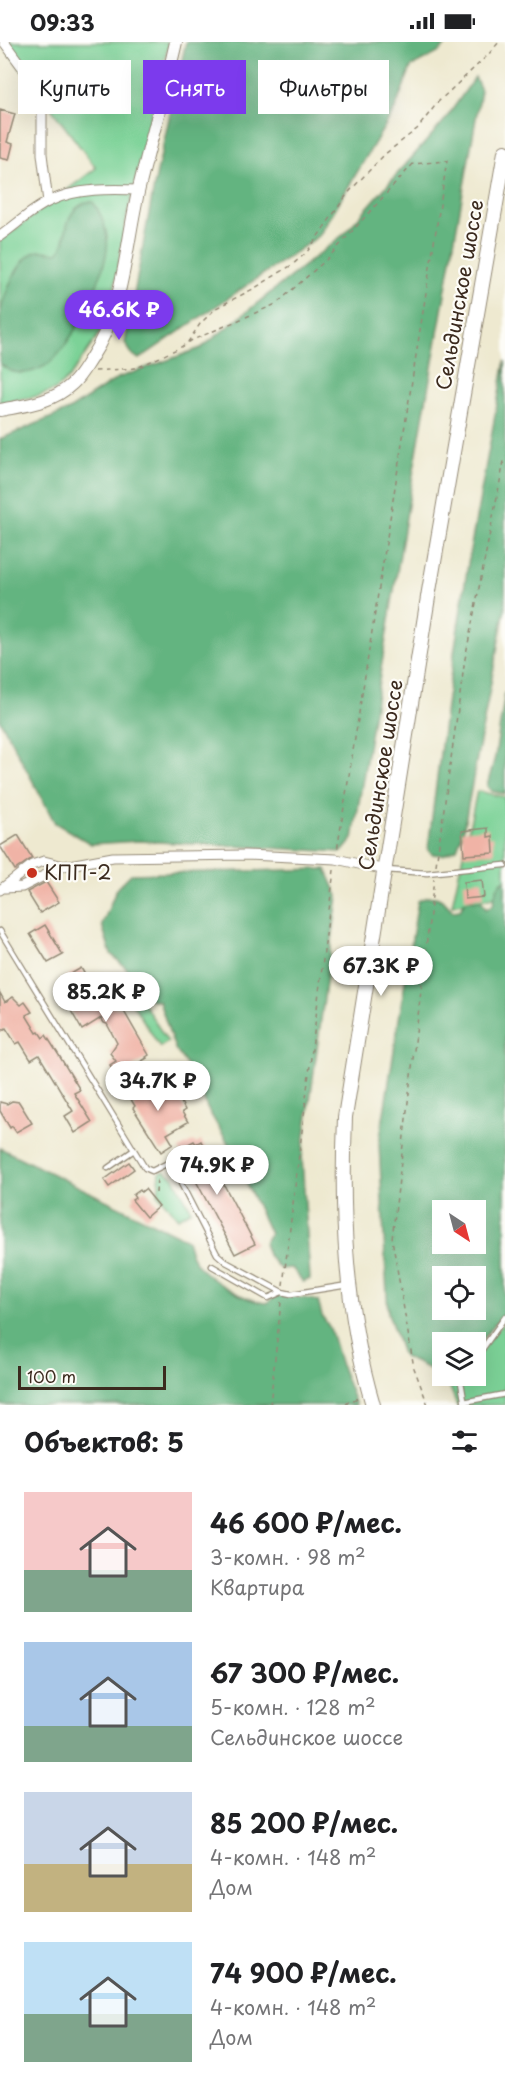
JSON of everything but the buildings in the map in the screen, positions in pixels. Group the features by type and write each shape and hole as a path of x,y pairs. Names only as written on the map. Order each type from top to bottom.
{"main road":[{"name":"Сельдинское шоссе","path":"371,1399 362,1368 345,1248 342,1185 345,1117 429,591 505,152"}],"street":[{"path":"4,42 39,90 42,101 42,154 48,202"},
{"path":"0,410 52,398 73,383 107,331 115,311 139,190 166,90 176,42"},
{"path":"0,236 48,202 63,195 139,190"},
{"path":"2,889 22,887 64,866 113,857 245,855 336,859 386,870"},
{"path":"2,889 21,873 38,863 44,861 64,866"}],"lane":[{"path":"386,870 435,873 505,866"},
{"path":"0,931 134,1150 147,1169 152,1171 170,1162 213,1248 221,1258 282,1292 291,1294 349,1285"},
{"path":"108,1168 134,1150"},
{"path":"212,1266 268,1298 282,1292"},
{"path":"486,1344 505,1317"},
{"path":"461,1386 464,1403 505,1394"}],"path":[{"path":"188,342 200,324 216,308 255,288 307,252 348,193 385,154 417,129 438,102 499,42"},
{"path":"82,372 137,368 188,342 276,304 327,259 413,164 447,161 336,859 270,1405"},
{"path":"428,1405 414,1368 392,1239 435,873 465,659 505,456"},
{"path":"156,1193 158,1169"},
{"path":"346,1405 348,1402 371,1399"}],"green space":[{"path":"1,42 169,42 165,60 143,60 143,114 152,114 127,216 111,308 104,327 69,378 55,390 38,396 0,403 0,241 96,168 55,114 131,114 131,60 18,60 18,65"},
{"path":"186,42 449,42 438,53 411,67 395,109 319,236 139,359 132,354 125,343 154,186 170,114 246,114 246,60 182,60"},
{"path":"475,77 481,90 413,475 353,839 342,852 139,841 91,844 55,823 0,720 0,439 69,410 118,378 201,348 344,234 445,120"},
{"path":"86,202 93,202 96,207 102,218 107,237 105,262 88,306 64,347 53,360 33,371 17,373 11,371 0,363 0,317 12,279 32,254 41,251 57,253 61,249 71,214"},
{"path":"505,361 505,608 463,832 457,849 443,855 432,854 428,849 447,698 470,551"},
{"path":"505,692 505,794 491,791 487,786 495,757"},
{"path":"477,791 505,797 505,895 452,905"},
{"path":"326,869 338,896 302,1158 310,1279 303,1282 292,1268 280,1269 268,1255 264,1243 270,1234 228,1143 207,1108 197,1080 175,1049 159,1001 146,998 127,969 111,954 102,925 117,888 131,874"},
{"path":"505,880 505,1312 486,1335 486,1332 432,1332 432,1370 403,1357 388,1313 379,1144 418,901 429,897 438,898 453,911 460,910 469,900 482,901 486,909 493,905 499,885"},
{"path":"140,998 168,1042 160,1047 132,1003"},
{"path":"0,1148 187,1240 198,1266 236,1293 267,1303 279,1296 318,1301 322,1316 330,1328 356,1405 0,1405"},
{"path":"164,1171 173,1176 191,1210 178,1218 158,1194 160,1172"},
{"path":"505,1321 505,1405 457,1405 449,1386 486,1386 486,1343"}],"place":[{"name":"КПП-2","path":"32,873"}]}
